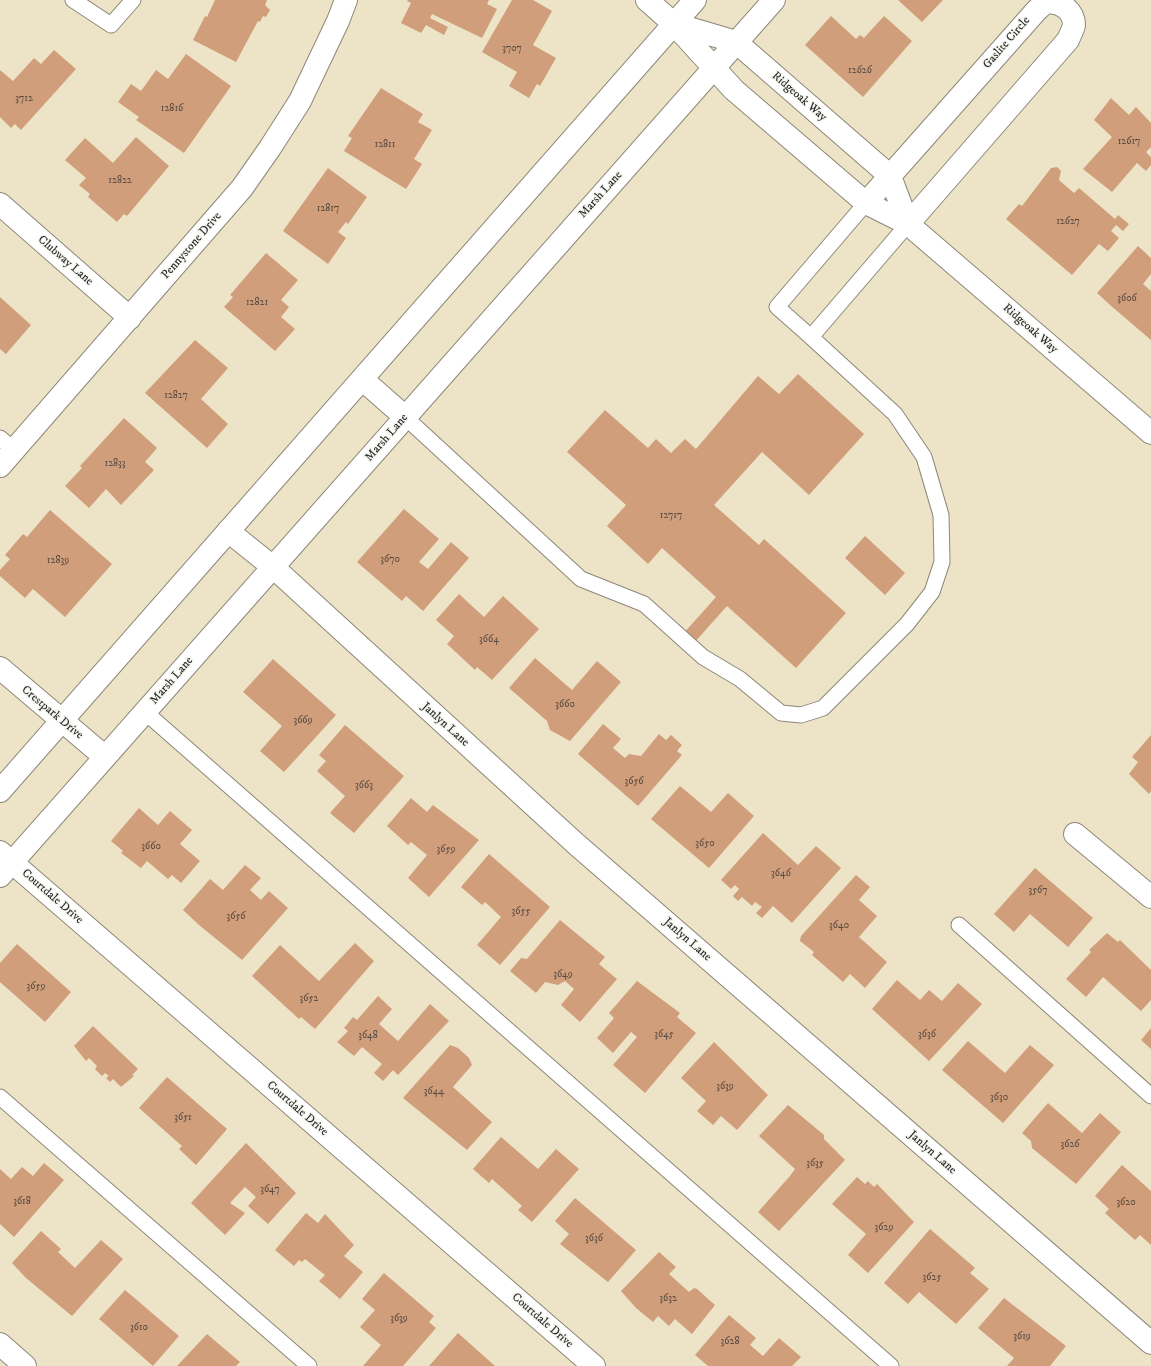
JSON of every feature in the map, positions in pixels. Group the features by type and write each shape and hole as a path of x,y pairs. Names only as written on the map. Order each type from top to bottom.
{"street":[{"name":"Pennystone Drive","path":"4,451 130,318 242,188 300,101 338,21 346,0"},
{"name":"Ridgeoak Way","path":"647,0 674,24 734,90 866,203 908,224 1151,433"},
{"path":"0,791 695,0"},
{"name":"Marsh Lane","path":"4,863 105,757 774,0"},
{"name":"Gaslite Circle","path":"866,203 1036,11 1046,3 1056,3 1066,7 1073,16 1074,26 1068,40 908,224"},
{"name":"Ridgeoak Way","path":"674,24 736,42 890,176 908,224"},
{"name":"Clubway Lane","path":"0,204 130,318"},
{"path":"362,379 405,417"},
{"name":"Janlyn Lane","path":"228,531 273,567 576,844 1151,1343"},
{"name":"Crestpark Drive","path":"0,668 105,757"},
{"path":"1075,834 1151,897"},
{"name":"Courtdale Drive","path":"4,863 594,1366"},
{"path":"0,1344 24,1366"}],"lane":[{"path":"73,0 111,25 133,0"},
{"path":"405,417 581,579 644,604 703,657 740,679 781,712 801,715 823,708 907,624 932,592 942,562 941,515 924,457 895,414 777,307 866,203"},
{"path":"810,337 908,224"},
{"path":"144,712 891,1366"},
{"path":"958,925 1151,1096"},
{"path":"0,1097 309,1366"}],"building":[{"path":"215,0 267,0 265,5 270,10 266,17 263,16 260,22 258,21 236,62 193,40"},
{"path":"489,0 487,4 497,9 482,38 432,14 430,18 448,27 444,35 426,25 421,33 401,23 411,3 407,1"},
{"path":"512,0 533,0 552,11 533,45 556,58 540,86 537,84 529,98 509,86 517,72 482,52"},
{"path":"898,0 943,0 922,22"},
{"path":"831,16 856,39 860,35 864,38 884,16 912,41 863,97 805,45"},
{"path":"54,50 76,69 21,130 15,124 11,128 0,117 0,70 13,81 34,58 41,64"},
{"path":"186,54 231,86 184,153 136,120 139,117 118,102 131,84 141,91 156,70 168,79"},
{"path":"381,88 423,114 418,122 432,130 414,159 422,164 406,189 344,151 352,138 348,136"},
{"path":"1111,98 1129,115 1136,107 1151,123 1151,147 1146,152 1151,157 1151,165 1146,171 1137,163 1112,192 1083,169 1112,137 1094,120"},
{"path":"136,137 169,166 127,216 124,214 117,222 88,197 90,194 79,185 86,178 65,160 85,138 113,163"},
{"path":"1057,167 1061,171 1059,180 1074,193 1079,188 1115,219 1118,215 1129,224 1123,231 1116,225 1111,231 1119,238 1108,251 1099,244 1072,275 1006,219 1019,204 1022,206 1051,168"},
{"path":"328,168 367,197 348,224 346,222 338,232 346,238 328,264 283,231"},
{"path":"1138,246 1151,258 1151,274 1143,284 1151,291 1151,340 1097,293"},
{"path":"266,253 298,280 281,300 289,307 281,317 295,329 275,351 224,307 233,297 230,295"},
{"path":"0,297 31,325 6,354 0,349"},
{"path":"195,340 228,368 201,399 228,424 207,448 145,393"},
{"path":"798,374 864,434 809,495 762,452 714,505 759,545 764,539 846,613 796,668 727,606 694,643 683,634 716,597 662,548 648,564 607,526 626,505 567,452 605,410 648,448 656,439 671,453 685,439 696,449 758,376 779,394"},
{"path":"124,418 157,448 145,462 154,470 121,505 106,489 89,508 65,486 82,468 80,466"},
{"path":"404,509 439,539 419,562 428,569 451,542 469,558 423,611 406,596 402,601 357,562"},
{"path":"50,510 112,564 65,617 33,589 25,598 0,576 0,570 10,559 5,555 23,534 27,537"},
{"path":"865,536 905,573 885,595 845,558"},
{"path":"459,594 484,617 503,596 539,629 492,680 477,667 475,670 447,644 454,636 436,620"},
{"path":"535,658 572,690 597,661 621,682 570,741 550,730 547,721 509,688"},
{"path":"273,659 336,715 284,772 260,751 282,726 243,692"},
{"path":"603,724 621,739 613,748 625,758 629,754 641,756 659,734 666,740 671,735 682,745 677,751 682,755 638,806 578,754"},
{"path":"345,725 404,776 354,833 330,813 345,796 317,771 326,761 319,755"},
{"path":"1151,735 1151,791 1149,794 1129,774 1138,762 1132,757"},
{"path":"680,786 711,812 728,793 754,816 709,868 651,819"},
{"path":"411,798 427,812 433,805 479,840 429,897 408,878 427,855 411,842 408,845 387,826"},
{"path":"139,808 158,825 170,811 192,830 180,844 200,861 181,883 172,875 168,879 147,861 141,868 121,853 123,851 111,841"},
{"path":"763,833 798,865 816,846 841,868 792,923 773,906 762,918 756,913 762,907 755,902 752,906 742,897 738,901 733,896 739,889 735,885 731,889 721,880"},
{"path":"489,854 550,907 500,965 477,945 501,917 485,902 482,905 461,887"},
{"path":"245,865 261,878 250,890 261,900 269,891 288,908 242,960 183,910 210,879 223,890"},
{"path":"1035,868 1093,918 1068,947 1030,914 1014,932 994,914"},
{"path":"856,875 870,887 859,900 877,916 859,937 887,962 865,988 850,974 843,982 812,955 814,952 800,941 801,936"},
{"path":"560,920 605,957 599,964 617,979 580,1022 561,1005 574,989 565,981 558,985 545,982 536,993 510,971 521,958 527,959"},
{"path":"1107,933 1118,942 1120,940 1151,970 1151,1000 1141,1011 1103,977 1086,997 1066,979 1091,952 1089,950"},
{"path":"355,943 374,961 315,1029 301,1017 299,1019 252,976 280,945 319,981"},
{"path":"17,944 71,992 45,1022 0,982 0,963"},
{"path":"897,980 920,1000 929,990 942,1001 958,983 982,1004 929,1061 872,1009"},
{"path":"637,981 680,1013 677,1017 696,1033 645,1093 613,1065 637,1037 631,1032 613,1053 597,1038 614,1018 609,1013"},
{"path":"378,996 392,1009 379,1024 398,1041 430,1004 449,1021 398,1075 393,1070 383,1081 374,1073 382,1064 362,1047 354,1056 337,1042 348,1031 344,1028 353,1017 357,1020"},
{"path":"93,1026 138,1069 132,1075 134,1076 121,1087 113,1079 110,1082 106,1078 109,1076 105,1073 102,1076 95,1069 97,1066 89,1058 86,1061 74,1046"},
{"path":"1151,1028 1151,1049 1141,1040"},
{"path":"968,1041 1005,1073 1030,1045 1054,1065 1003,1123 942,1070"},
{"path":"714,1042 768,1095 737,1130 721,1116 713,1125 697,1111 706,1101 681,1078"},
{"path":"450,1045 458,1048 469,1058 472,1065 453,1087 492,1122 467,1150 403,1098"},
{"path":"167,1077 227,1129 196,1165 179,1149 182,1146 139,1108"},
{"path":"1048,1103 1082,1133 1100,1113 1121,1132 1076,1184 1032,1148 1031,1141 1022,1133"},
{"path":"788,1105 824,1135 824,1139 845,1160 779,1231 758,1212 795,1169 759,1136"},
{"path":"501,1137 538,1169 556,1149 579,1169 532,1222 518,1210 522,1206 492,1179 489,1183 473,1169"},
{"path":"246,1143 296,1193 268,1224 248,1206 256,1197 245,1187 230,1203 245,1213 225,1235 191,1203"},
{"path":"44,1163 64,1180 14,1237 0,1224 0,1169 11,1179 22,1167 33,1176"},
{"path":"1122,1165 1151,1191 1151,1245 1140,1235 1135,1240 1105,1213 1109,1209 1095,1196"},
{"path":"857,1177 865,1184 868,1181 874,1187 877,1184 914,1222 868,1273 848,1255 866,1234 832,1204"},
{"path":"575,1198 636,1250 608,1282 560,1244 569,1234 555,1221"},
{"path":"306,1213 318,1223 325,1214 354,1245 344,1256 363,1272 340,1299 319,1281 325,1275 305,1259 302,1262 299,1260 294,1266 275,1250"},
{"path":"930,1229 975,1268 970,1273 989,1289 956,1324 919,1292 908,1304 884,1283"},
{"path":"41,1231 61,1249 58,1252 75,1268 101,1240 123,1259 72,1316 26,1278 12,1263"},
{"path":"659,1252 676,1267 669,1274 689,1292 694,1288 697,1289 715,1305 692,1334 675,1319 669,1326 658,1316 653,1322 636,1308 621,1291"},
{"path":"384,1273 434,1316 429,1322 436,1328 403,1366 363,1366 381,1345 360,1327 375,1310 362,1299"},
{"path":"125,1290 179,1336 153,1366 99,1319"},
{"path":"1004,1298 1066,1346 1050,1366 1007,1366 1014,1358 978,1328"},
{"path":"729,1315 756,1338 750,1345 763,1356 779,1338 801,1357 792,1366 708,1366 695,1355"},
{"path":"458,1333 495,1366 429,1366"},
{"path":"207,1334 240,1362 236,1366 177,1366"}]}
